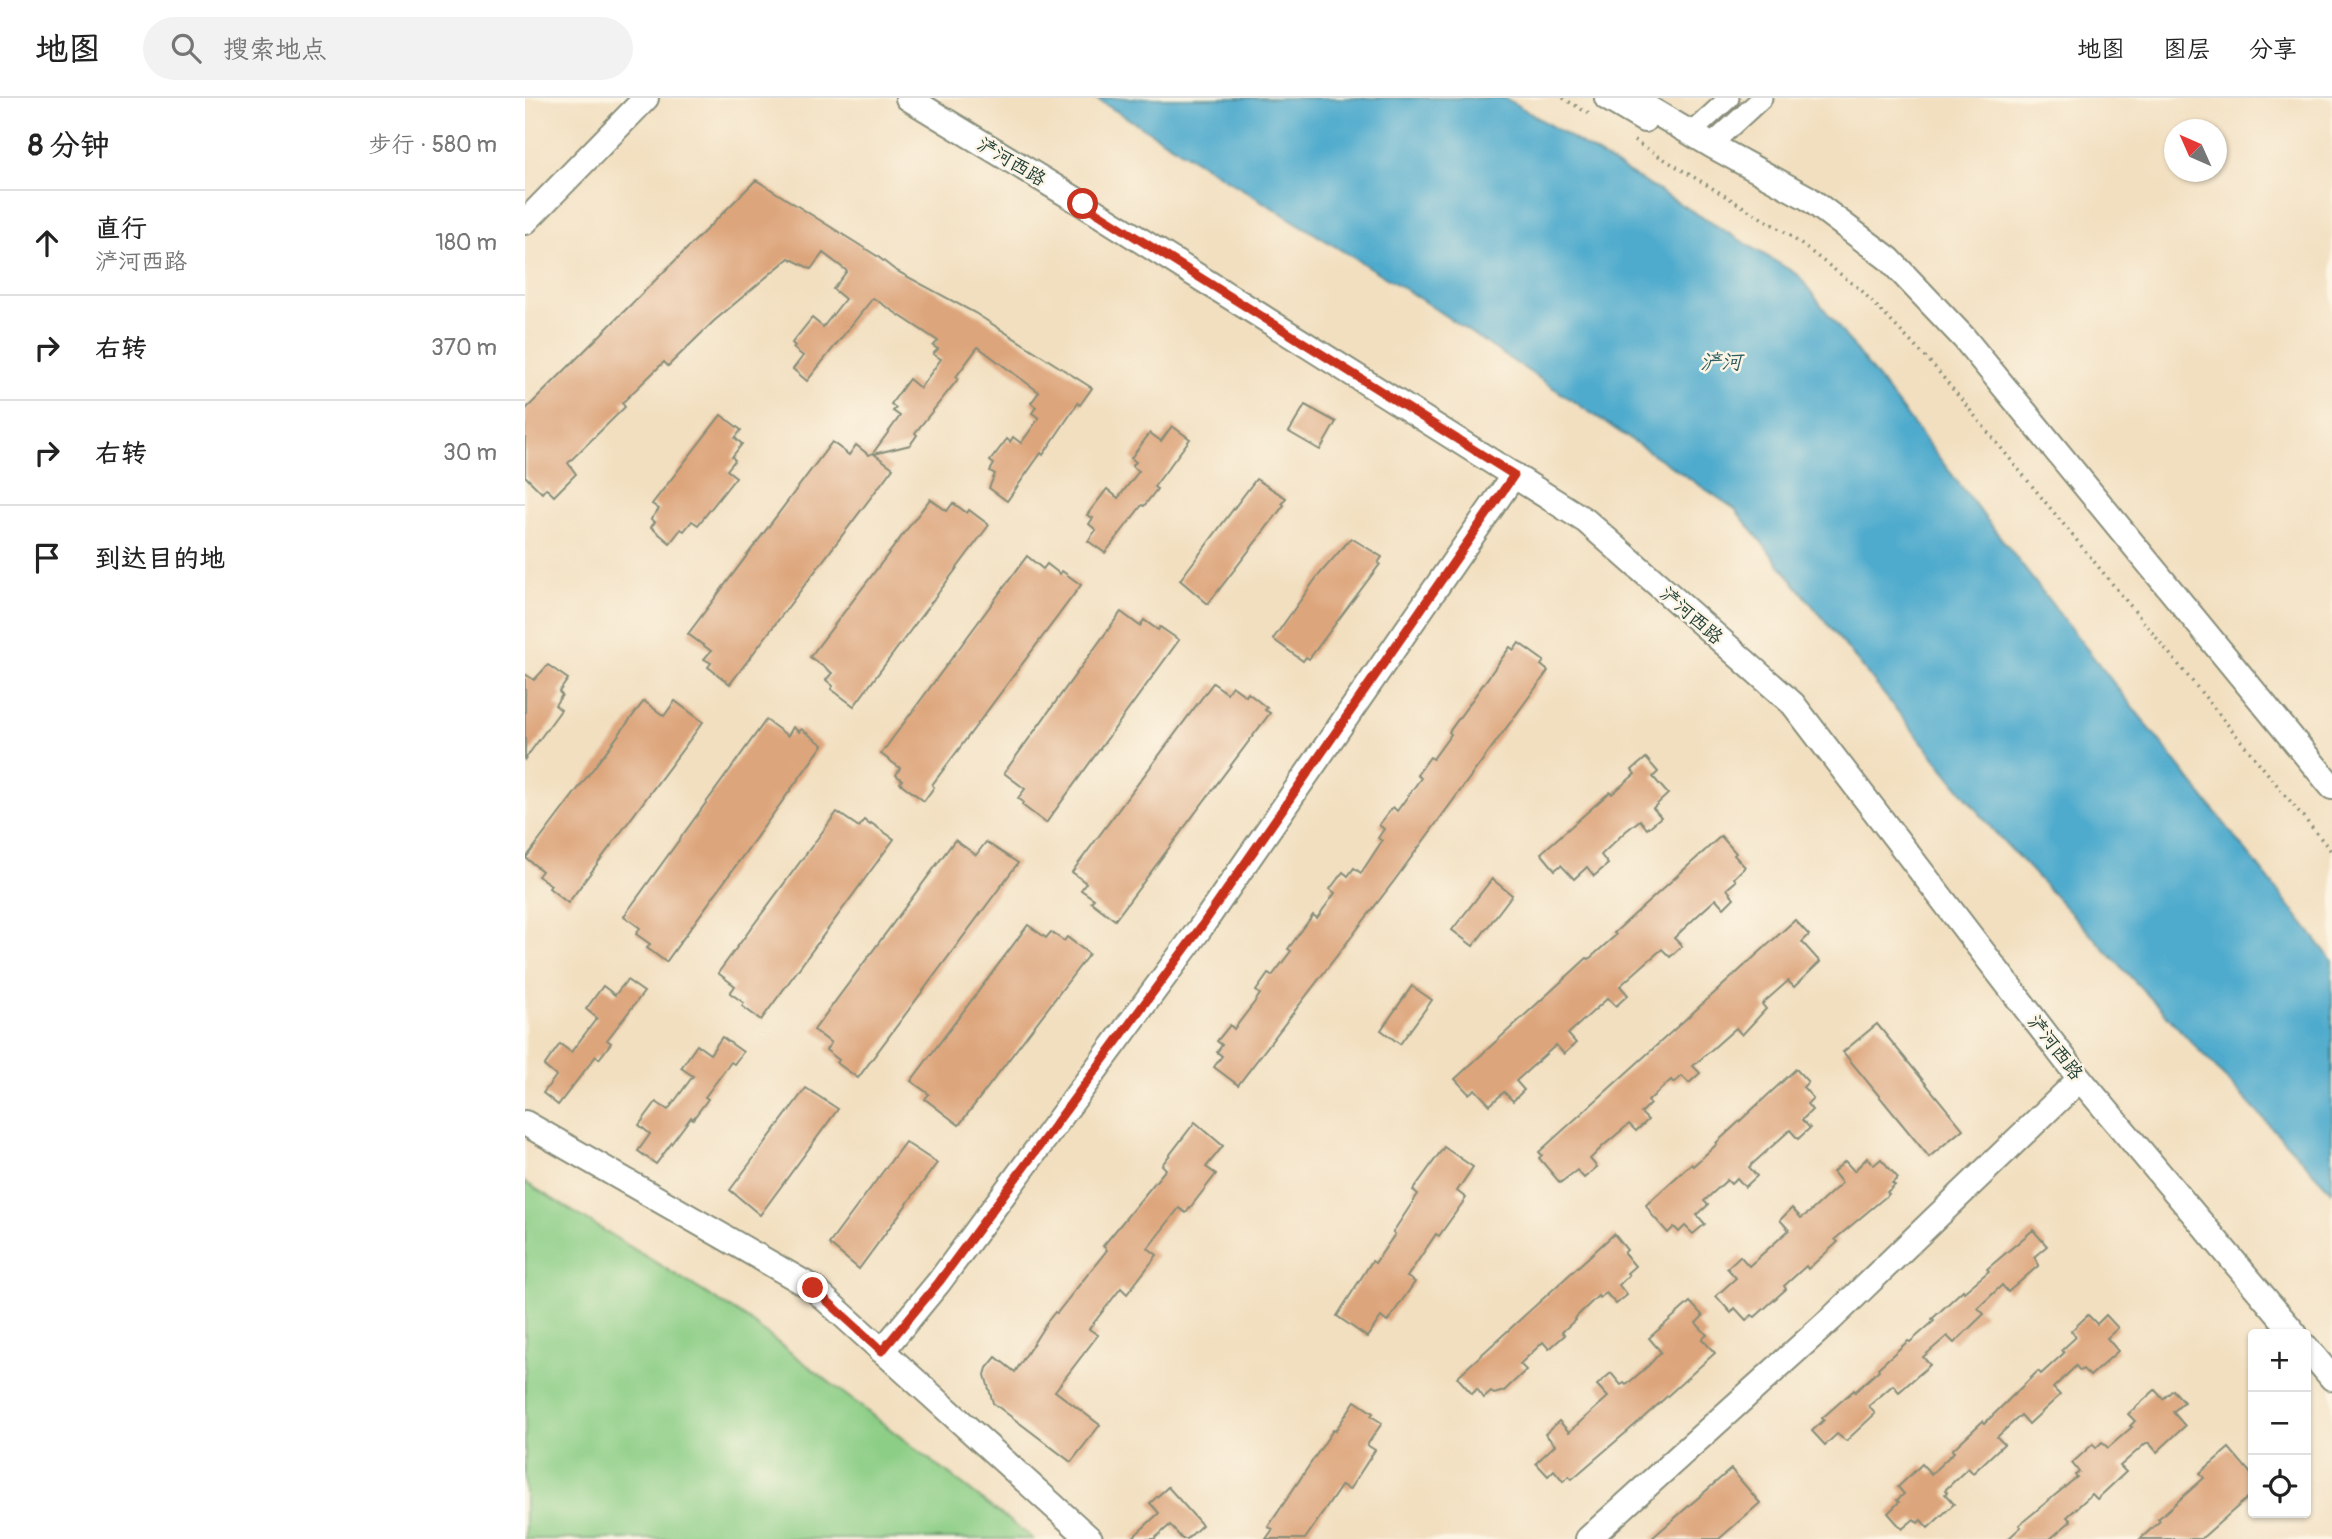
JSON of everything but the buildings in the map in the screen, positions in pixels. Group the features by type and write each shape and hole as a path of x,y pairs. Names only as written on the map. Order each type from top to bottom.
{"street":[{"path":"525,222 646,98"},
{"name":"浐河西路","path":"908,98 1083,204 1586,521 1793,704 2080,1080 2291,1329"},
{"path":"1631,98 1808,198 1889,259 1964,338 2332,787"},
{"path":"1701,139 1729,98"},
{"path":"1602,109 1701,139 1762,98"},
{"path":"882,1351 939,1282 1201,927 1514,475"},
{"path":"1588,1539 1832,1318 2080,1080"},
{"path":"525,1123 813,1288 1090,1539"},
{"path":"2311,1353 2332,1378"}],"path":[{"path":"1563,98 1602,109"},
{"path":"1633,140 1785,232 1861,290 1933,365 2332,852"}],"green space":[{"path":"525,1182 746,1318 1033,1539 525,1539"}],"water":[{"name":"浐河","path":"1095,98 1505,98 1798,275 2068,625 2332,960 2332,1192 1993,830 1735,509 1414,295"}],"route":[{"path":"813,1288 882,1351 939,1282 1201,927 1514,475 1083,204"}]}
